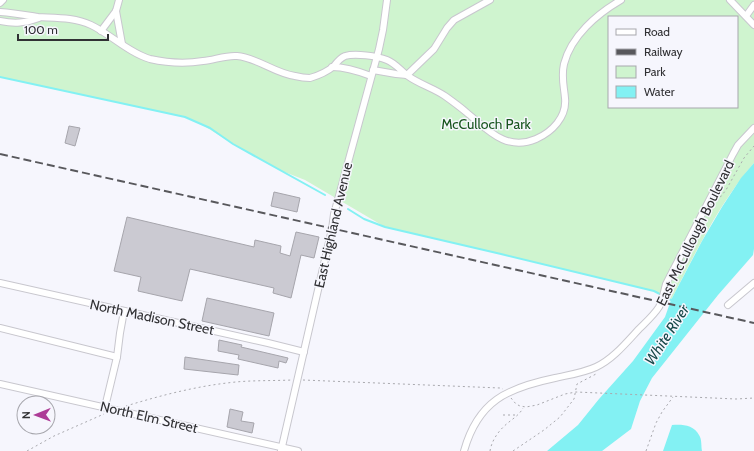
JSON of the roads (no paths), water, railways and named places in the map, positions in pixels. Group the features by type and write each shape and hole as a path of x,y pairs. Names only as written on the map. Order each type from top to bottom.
{"street":[{"path":"0,3 3,0"},
{"path":"101,31 116,11 119,0"},
{"name":"East Highland Avenue","path":"281,449 298,380 332,229 334,214 377,56 383,30 387,0"},
{"path":"332,67 342,67 372,73 407,75 434,49 447,28 454,20 490,0"},
{"path":"0,12 41,17 65,18 90,24 144,57 172,63 196,62 229,56 239,56 248,58 291,76 310,78 332,67 345,56 377,56 390,60 414,80 442,94 454,102 494,136 502,140 520,143 532,141 546,134 557,124 562,116 565,105 563,73 564,64 570,49 581,33 594,19 621,0"},
{"path":"730,0 754,25"},
{"path":"746,16 754,5"},
{"path":"116,11 122,44"},
{"path":"0,21 17,23 30,21 41,17"},
{"name":"East McCullough Boulevard","path":"464,451 475,423 496,400 507,393 527,385 583,372 604,363 619,350 659,308 666,284 733,154 754,128"},
{"name":"North Madison Street","path":"0,283 304,352"},
{"path":"728,305 754,283"},
{"path":"105,411 117,357 124,311"},
{"path":"0,328 117,357"},
{"name":"North Elm Street","path":"0,384 105,411 115,410 281,449 298,451"}],"water":[{"name":"White River","path":"754,163 753,255 718,295 652,378 640,401 631,429 602,451 547,451 578,425 633,361 665,317 671,300 702,241 741,178"},
{"path":"672,425 684,425 694,429 700,437 702,451 663,451"}],"waterway":[{"path":"0,77 185,117 210,128 233,144 325,195"},
{"name":"White River","path":"348,209 364,219 385,227 654,291 673,301"}],"railway":[{"path":"0,154 754,323"}],"park label":[{"name":"McCulloch Park","path":"486,124"}]}
